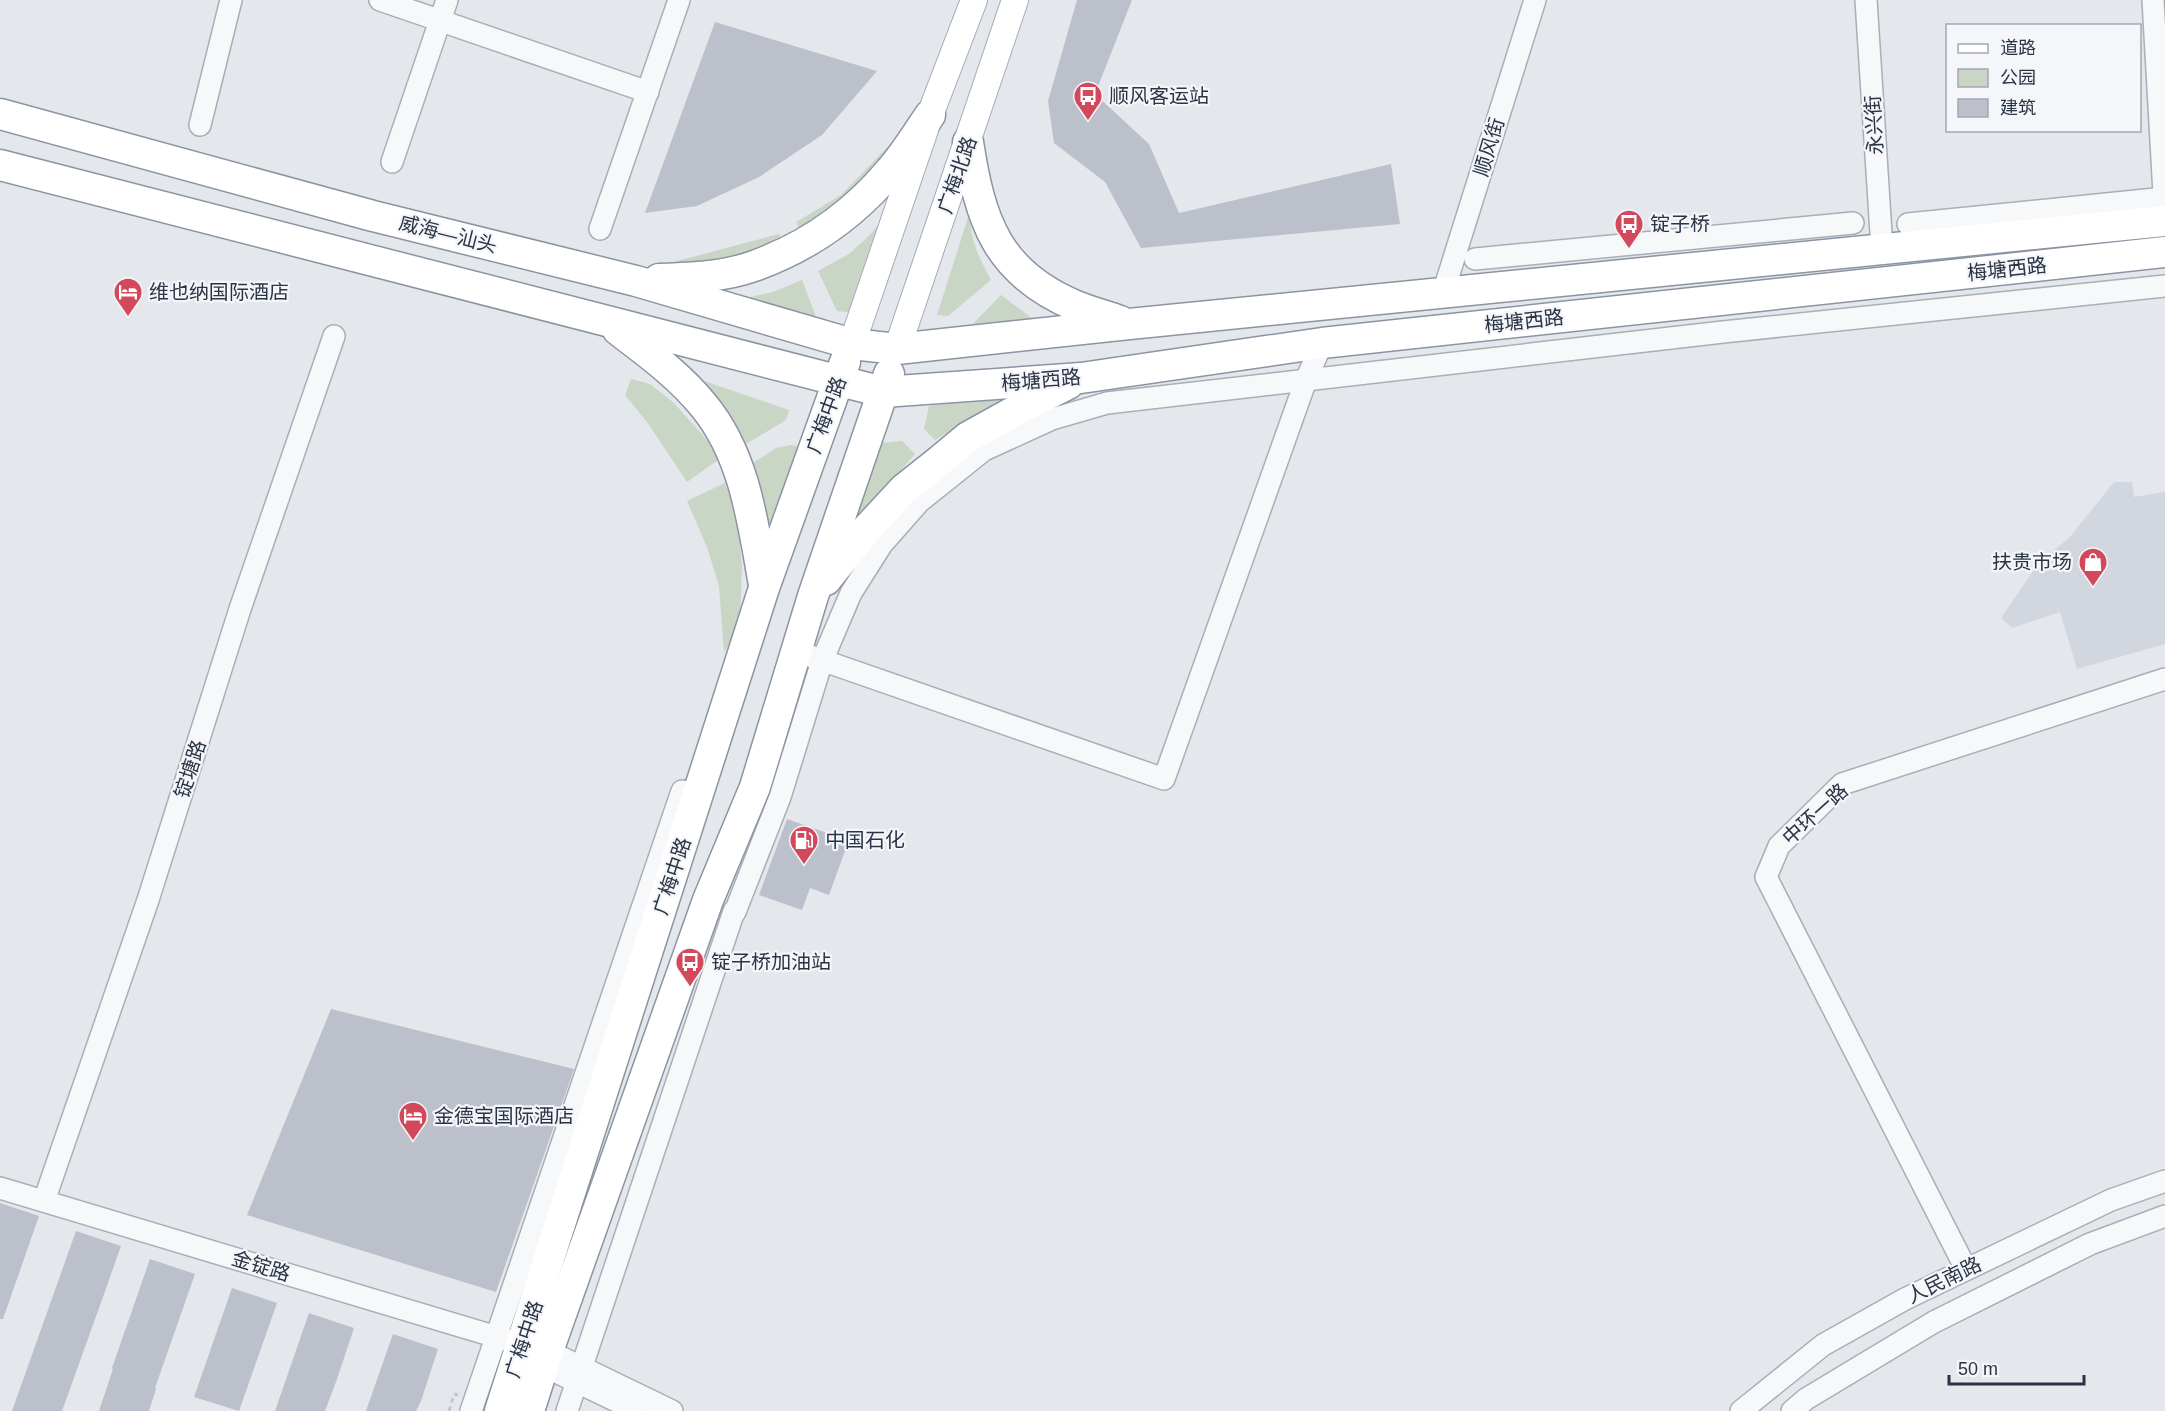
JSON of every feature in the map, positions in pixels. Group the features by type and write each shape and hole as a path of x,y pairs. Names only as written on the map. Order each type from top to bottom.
{"highway":[{"name":"威海—汕头","path":"0,114 374,216 636,280 852,344 897,350"},
{"path":"636,280 698,277 752,267 801,246 850,213 890,171 930,115"},
{"path":"968,142 974,182 982,208 994,238 1007,258 1026,277 1049,292 1076,306 1129,324"},
{"path":"0,165 883,392"},
{"name":"梅塘西路","path":"897,350 1129,324 1882,249 2165,208"},
{"name":"梅塘西路","path":"883,392 1081,378 1322,343 2165,252"},
{"path":"610,323 670,371 704,406 729,445 744,486 764,588"},
{"name":"广梅中路","path":"529,1411 528,1349 764,588 852,344"},
{"name":"广梅中路","path":"500,1411 528,1349 708,900 809,656 813,596 897,350"},
{"path":"813,596 865,531 904,489 968,438 1013,412 1081,378"},
{"path":"794,507 838,524"}],"main road":[{"path":"852,344 930,115 974,0"},
{"name":"广梅北路","path":"897,350 1015,0"}],"street":[{"path":"200,125 231,0"},
{"path":"380,0 648,92"},
{"path":"392,162 447,0"},
{"path":"600,229 679,0"},
{"path":"1002,36 1026,0"},
{"name":"顺风街","path":"1443,293 1535,0"},
{"name":"永兴街","path":"1866,0 1882,249"},
{"path":"1908,224 2165,208 2153,0"},
{"path":"1475,259 1853,223"},
{"path":"567,1411 734,911 780,797 809,656 882,544 919,502 984,450 1052,419 1107,403 1723,332 2165,286"},
{"name":"锭塘路","path":"44,1201 148,900 240,609 334,336"},
{"path":"809,656 1164,779 1306,380 1322,343"},
{"name":"中环一路","path":"1966,1269 1766,877 1779,846 1842,784 2165,679"},
{"name":"人民南路","path":"1741,1411 1823,1345 1905,1299 2111,1200 2165,1181"},
{"name":"金锭路","path":"0,1188 528,1349 579,1374"},
{"name":"人民南路","path":"1792,1411 1806,1400 1934,1322 2090,1244 2165,1216"},
{"path":"471,1411 528,1349"},
{"path":"579,1374 637,1411"},
{"path":"579,1374 672,1411"}],"shaded area":[{"name":"扶贵市场","path":"2114,482 2132,482 2134,497 2165,492 2165,644 2077,669 2060,612 2012,628 2001,618 2038,564 2070,537"}],"green space":[{"path":"905,129 902,145 808,248 796,222 841,195"},
{"path":"894,206 855,313 837,311 818,271 849,254 870,235"},
{"path":"971,208 972,236 991,280 948,316 937,315"},
{"path":"779,234 790,261 632,273"},
{"path":"802,280 818,322 728,302 773,292"},
{"path":"1001,295 1033,319 968,329"},
{"path":"681,373 789,410 786,420 738,449"},
{"path":"631,379 650,384 674,403 707,440 718,460 687,482 647,422 625,395"},
{"path":"1009,394 935,440 924,429 929,406"},
{"path":"902,441 915,454 850,528 879,443"},
{"path":"791,445 806,448 768,560 747,467 776,448"},
{"path":"725,483 737,517 742,566 740,620 733,641 724,652 719,586 707,547 687,501"}],"building":[{"name":"顺风客运站","path":"1077,0 1132,0 1095,94 1149,144 1179,213 1391,164 1400,224 1141,248 1105,182 1054,143 1048,101"},
{"path":"715,22 877,71 822,135 759,177 697,206 645,213"},
{"path":"787,819 833,835 834,831 850,837 829,895 810,888 802,910 759,895"},
{"name":"金德宝国际酒店","path":"331,1009 574,1069 496,1292 247,1215"},
{"path":"0,1203 39,1216 3,1319 0,1319"},
{"path":"76,1231 121,1246 103,1297 62,1411 12,1411"},
{"path":"150,1259 195,1274 149,1411 99,1411 112,1368"},
{"path":"232,1288 277,1303 239,1411 194,1397"},
{"path":"309,1313 354,1328 337,1379 325,1411 275,1411"},
{"path":"393,1334 438,1349 421,1401 416,1411 366,1411"}],"place":[{"name":"顺风客运站","path":"1088,122"},
{"name":"锭子桥","path":"1629,250"},
{"name":"维也纳国际酒店","path":"128,318"},
{"name":"扶贵市场","path":"2093,588"},
{"name":"中国石化","path":"804,866"},
{"name":"锭子桥加油站","path":"690,988"},
{"name":"金德宝国际酒店","path":"413,1142"}]}
